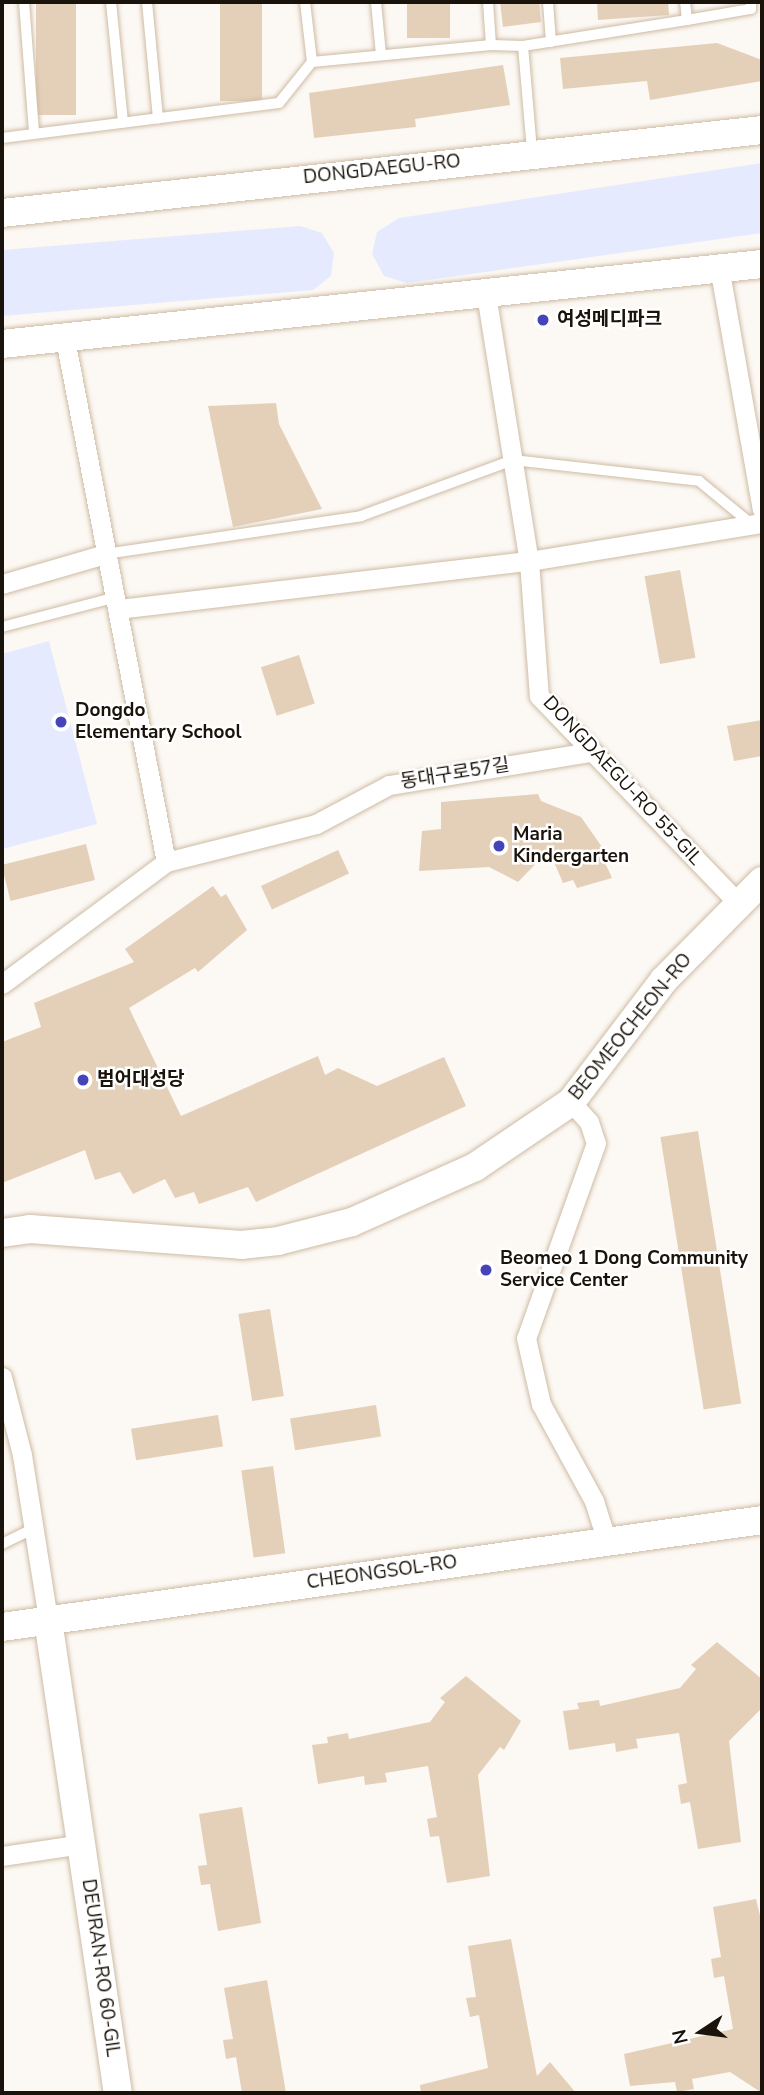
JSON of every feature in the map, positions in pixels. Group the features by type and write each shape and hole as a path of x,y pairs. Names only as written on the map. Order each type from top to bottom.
{"main road":[{"name":"DONGDAEGU-RO","path":"2,213 532,153 758,132"},
{"path":"2,344 747,265"},
{"name":"BEOMEOCHEON-RO","path":"2,1233 30,1229 242,1245 302,1235 352,1222 475,1167 571,1102 664,980 762,881"},
{"name":"CHEONGSOL-RO","path":"2,1627 762,1520"},
{"name":"DEURAN-RO 60-GIL","path":"48,1620 118,2093"}],"street":[{"path":"117,603 529,561 759,519 747,265"},
{"name":"DONGDAEGU-RO 55-GIL","path":"486,294 529,561 539,696 739,904"},
{"path":"2,984 166,862 117,603 104,554 65,339"},
{"path":"2,584 104,554"},
{"name":"동대구로57길","path":"166,862 316,824 388,785 590,752"},
{"path":"571,1102 596,1143 526,1338 541,1404 594,1501 607,1542"},
{"path":"2,1377 33,1529 48,1620"},
{"path":"2,1856 82,1844"}],"lane":[{"path":"24,2 34,134"},
{"path":"111,2 123,122"},
{"path":"147,2 159,118"},
{"path":"305,2 312,62"},
{"path":"376,2 381,55"},
{"path":"488,2 491,45"},
{"path":"548,2 551,41"},
{"path":"685,2 687,20"},
{"path":"2,138 279,103 312,62 491,45 523,46 751,9 751,2"},
{"path":"523,46 532,153"},
{"path":"104,554 361,516 513,460 699,481 759,519"},
{"path":"2,627 117,603"},
{"path":"2,1544 33,1529"}],"shaded area":[{"path":"762,163 762,233 407,283 384,276 372,254 377,232 399,218"},
{"path":"300,226 322,233 334,253 331,276 313,290 2,316 2,250"},
{"path":"49,641 97,824 2,849 2,654"}],"building":[{"path":"36,2 76,2 76,115 36,115"},
{"path":"220,2 262,2 262,101 220,101"},
{"path":"407,2 450,2 450,38 407,38"},
{"path":"500,2 539,2 541,22 503,27"},
{"path":"597,2 668,2 669,15 598,20"},
{"path":"717,43 762,60 762,81 650,100 647,81 563,89 560,58"},
{"path":"503,65 510,105 415,119 416,127 314,138 309,93"},
{"path":"276,403 279,424 322,509 233,527 208,406"},
{"path":"680,570 695,658 660,664 645,576"},
{"path":"299,655 315,704 277,716 261,667"},
{"path":"762,720 762,756 734,761 727,726"},
{"path":"538,794 541,801 581,817 609,857 603,858 612,878 577,888 573,880 563,883 549,850 518,882 489,867 419,871 422,831 441,829 441,802"},
{"path":"86,844 95,880 11,901 2,865"},
{"path":"338,850 349,874 272,909 261,886"},
{"name":"범어대성당","path":"213,886 221,897 226,894 247,930 198,972 195,968 129,1008 181,1116 318,1056 325,1075 338,1068 377,1086 444,1057 466,1106 256,1202 248,1187 199,1204 194,1192 175,1198 165,1179 133,1194 120,1172 95,1180 85,1150 2,1183 2,1042 41,1027 34,1003 134,962 125,949"},
{"path":"698,1131 741,1404 704,1410 660,1137"},
{"path":"270,1309 284,1396 252,1401 238,1314"},
{"path":"376,1405 381,1437 295,1450 290,1419"},
{"path":"218,1415 223,1447 136,1460 131,1429"},
{"path":"273,1466 285,1553 254,1558 241,1470"},
{"path":"717,1642 762,1679 762,1708 729,1741 741,1842 698,1849 690,1802 681,1804 678,1785 687,1783 679,1733 636,1739 638,1748 616,1752 615,1743 569,1750 563,1711 579,1709 577,1703 599,1700 600,1706 680,1688 696,1669 691,1665"},
{"path":"466,1676 521,1721 504,1750 500,1747 478,1775 490,1876 447,1883 439,1836 430,1837 427,1819 437,1817 428,1766 385,1773 387,1782 365,1785 364,1776 318,1784 312,1745 328,1743 327,1737 348,1733 349,1739 430,1722 445,1702 440,1698"},
{"path":"242,1807 261,1923 218,1931 210,1884 201,1885 198,1866 207,1865 199,1814"},
{"path":"756,1899 762,1924 762,2093 730,2072 692,2079 694,2089 677,2092 675,2082 630,2086 624,2054 733,2029 724,1976 714,1978 711,1959 721,1957 713,1907"},
{"path":"511,1939 537,2076 550,2062 576,2093 421,2093 420,2085 488,2068 479,2015 470,2017 466,1998 476,1997 468,1946"},
{"path":"267,1980 286,2093 242,2093 236,2057 226,2059 223,2040 233,2039 224,1988"}],"place":[{"name":"여성메디파크","path":"543,320"},
{"name":"Dongdo Elementary School","path":"61,722"},
{"name":"Maria Kindergarten","path":"499,846"},
{"name":"범어대성당","path":"83,1080"},
{"name":"Beomeo 1 Dong Community Service Center","path":"486,1270"}]}
